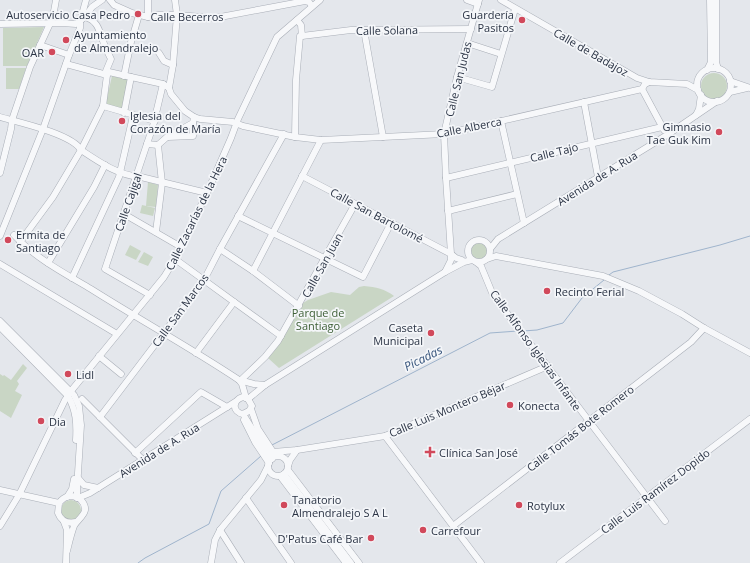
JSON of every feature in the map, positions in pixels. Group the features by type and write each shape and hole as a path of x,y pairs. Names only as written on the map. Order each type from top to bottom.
{"street":[{"path":"0,173 12,120 30,67 53,17 56,0"},
{"path":"24,236 1,234 43,129 83,20 86,0"},
{"path":"0,24 76,24 83,20 92,7 102,0"},
{"name":"Calle Becerros","path":"110,0 114,5 132,13 148,17 156,15 215,18 305,2 309,2 312,6"},
{"path":"148,0 148,17"},
{"name":"Calle Cajigal","path":"150,295 105,268 155,121 162,91 168,89 173,65 178,16 175,0"},
{"name":"Calle Zacarías de la Hera","path":"0,526 19,495 65,400 98,356 150,295 175,259 207,193 237,123 277,37 320,0"},
{"path":"467,0 478,2"},
{"name":"Calle de Badajoz","path":"502,0 625,72 649,82 687,84 698,80"},
{"path":"696,116 699,109 698,80 707,70 711,62 710,0"},
{"path":"716,0 716,62 718,69"},
{"name":"Calle San Judas","path":"455,266 451,257 444,134 457,77 478,2"},
{"path":"457,77 492,88 501,54 516,9"},
{"path":"124,76 131,42 139,15"},
{"path":"20,242 53,197 81,150 103,106 107,74 106,71 111,59 103,42 100,29 95,23 83,20"},
{"path":"295,137 296,80 300,36 302,36 301,25 297,20"},
{"name":"Calle Solana","path":"302,36 351,30 471,29"},
{"path":"364,30 382,137"},
{"path":"467,43 501,54"},
{"path":"40,45 69,55"},
{"path":"159,54 164,61 173,65"},
{"path":"66,64 107,74 111,72 168,89 194,120 193,136 167,137"},
{"path":"707,70 714,68 725,72 730,81 730,92"},
{"path":"124,113 131,77"},
{"path":"730,81 749,88"},
{"path":"649,82 645,84 642,89 667,135"},
{"name":"Calle de Badajoz","path":"687,84 699,93"},
{"path":"699,93 706,100 711,102 722,100 730,92 749,88"},
{"path":"162,91 168,89"},
{"name":"Calle Alberca","path":"194,120 200,119 237,123 243,126 295,137 321,140 444,134 642,89"},
{"name":"Avenida de A. Rua","path":"490,250 498,239 667,135 718,101"},
{"path":"584,102 598,177"},
{"path":"103,106 133,116 155,121"},
{"path":"72,278 120,172 133,116"},
{"path":"0,117 43,129 67,138 80,147 81,150 105,165 132,177 207,193"},
{"path":"147,144 158,145 167,137 194,120"},
{"path":"501,121 524,223"},
{"name":"Calle Tajo","path":"446,178 662,127"},
{"name":"Calle San Marcos","path":"100,417 204,280 284,134"},
{"path":"253,271 321,140"},
{"path":"156,232 162,183 158,145"},
{"path":"48,263 94,187 105,165"},
{"name":"Calle San Bartolomé","path":"302,176 391,223 451,257"},
{"path":"448,210 517,194"},
{"name":"Calle San Juan","path":"240,380 266,357 281,336 356,204"},
{"path":"124,214 181,246"},
{"path":"238,216 363,277 391,223"},
{"path":"14,235 20,242 48,263 132,316 240,380 265,385"},
{"name":"Avenida de A. Rua","path":"485,242 498,239"},
{"path":"455,266 468,253 470,245 473,242 481,240 485,242 496,256"},
{"path":"220,249 253,271 299,306"},
{"path":"486,260 490,250"},
{"path":"468,253 474,261"},
{"path":"237,400 247,398 265,385 455,266 468,260 486,260 496,256 604,276 639,291 750,353"},
{"path":"445,272 451,257 462,260"},
{"path":"175,259 281,336"},
{"name":"Calle Alfonso Iglesias Infante","path":"484,272 486,260"},
{"name":"Calle Alfonso Iglesias Infante","path":"474,261 481,266 493,295 514,324 548,366 588,421 665,521"},
{"path":"0,264 117,334"},
{"path":"196,353 234,302"},
{"path":"0,321 70,393 78,406 81,415 78,498 84,506"},
{"path":"0,327 70,393 75,409 77,422 74,478 72,489 59,503 58,513 67,530 66,563"},
{"name":"Calle Tomás Bote Romero","path":"453,526 691,342 704,328"},
{"path":"98,356 121,374"},
{"name":"Calle Luis Montero Béjar","path":"270,455 384,436 548,366"},
{"path":"240,380 258,429 270,455 272,474 283,473"},
{"path":"240,380 240,390 234,407 251,425 256,437 270,455"},
{"path":"251,425 251,409 265,385"},
{"path":"135,453 201,392 227,407"},
{"path":"82,400 143,460"},
{"name":"Avenida de A. Rua","path":"78,498 90,493 237,400"},
{"path":"240,413 251,409"},
{"name":"Avenida de A. Rua","path":"219,412 240,413"},
{"path":"240,413 251,436 270,455 286,461 283,473 346,563"},
{"name":"Calle Luis Ramírez Dopido","path":"560,563 750,418"},
{"path":"384,436 481,563"},
{"path":"261,480 283,473 297,450"},
{"path":"211,563 216,540 220,530 261,480 270,455"},
{"path":"283,473 351,563"},
{"path":"283,473 359,563"},
{"path":"78,478 84,484 98,488"},
{"path":"0,490 59,503"},
{"path":"67,551 76,522 84,514 86,499 90,493"},
{"path":"67,496 78,498"},
{"path":"246,498 292,563"},
{"path":"64,522 76,522"},
{"path":"220,530 241,563"}],"green space":[{"path":"44,27 27,66 3,66 3,28"},
{"path":"6,68 26,68 19,89 6,89"},
{"path":"714,73 723,77 727,86 723,95 714,99 705,95 701,86 705,77"},
{"path":"112,76 129,80 121,110 105,106"},
{"path":"148,182 158,185 156,207 146,206"},
{"path":"142,205 155,208 153,216 140,213"},
{"path":"479,243 486,248 487,251 482,258 479,259 472,254 471,251 476,244"},
{"path":"130,245 141,251 136,260 125,255"},
{"path":"144,252 153,257 148,266 138,262"},
{"name":"Parque de Santiago","path":"364,286 380,289 394,296 279,368 268,358 278,346 303,303 331,292 350,295 359,287"},
{"path":"23,364 27,368 17,381 19,384 15,391 22,395 11,418 0,411 0,374 11,380"},
{"path":"71,500 78,503 81,510 78,517 71,520 64,517 61,510 64,503"}],"waterway":[{"name":"Picadas","path":"609,275 613,272 750,236"},
{"name":"Picadas","path":"523,331 537,330 563,323 582,298 604,280"},
{"name":"Picadas","path":"272,445 490,333 518,331"},
{"name":"Picadas","path":"138,563 209,524 221,491 261,456"}],"place":[{"name":"Autoservicio Casa Pedro","path":"138,14"},
{"name":"Guardería Pasitos","path":"522,20"},
{"name":"Ayuntamiento de Almendralejo","path":"66,40"},
{"name":"OAR","path":"52,52"},
{"name":"Iglesia del Corazón de María","path":"122,121"},
{"name":"Gimnasio Tae Guk Kim","path":"719,132"},
{"name":"Ermita de Santiago","path":"8,240"},
{"name":"Recinto Ferial","path":"547,291"},
{"name":"Caseta Municipal","path":"431,333"},
{"name":"Lidl","path":"68,374"},
{"name":"Konecta","path":"510,405"},
{"name":"Dia","path":"41,421"},
{"name":"Clínica San José","path":"430,452"},
{"name":"Tanatorio Almendralejo S A L","path":"284,505"},
{"name":"Rotylux","path":"519,505"},
{"name":"Carrefour","path":"423,530"},
{"name":"D'Patus Café Bar","path":"371,538"}]}
